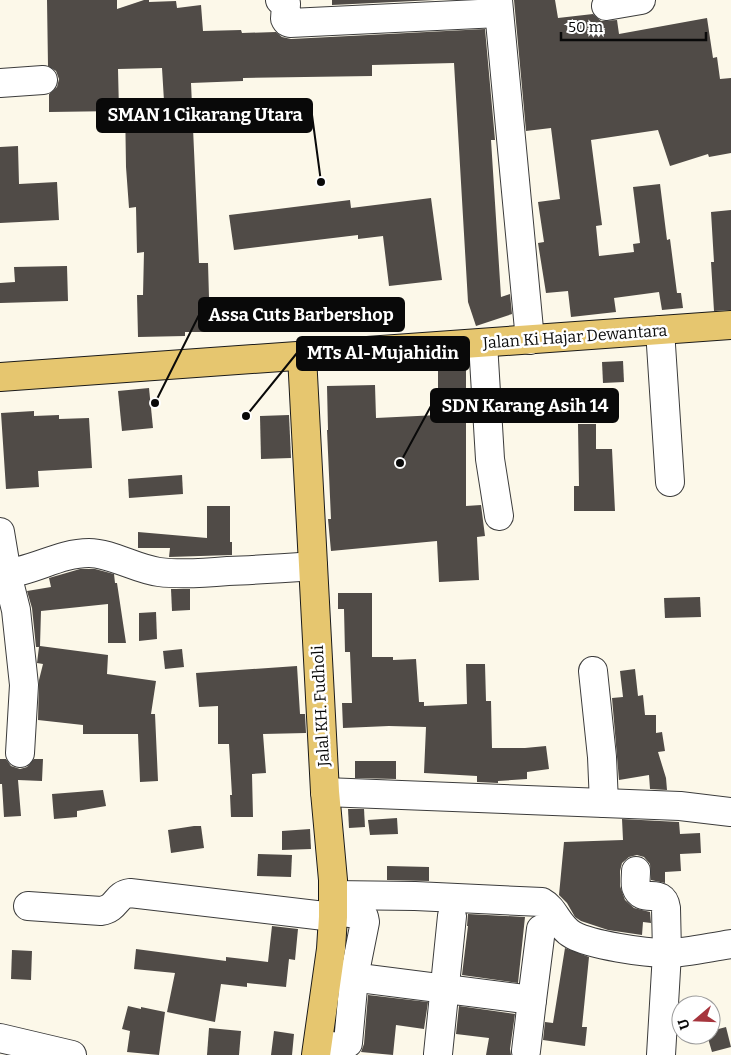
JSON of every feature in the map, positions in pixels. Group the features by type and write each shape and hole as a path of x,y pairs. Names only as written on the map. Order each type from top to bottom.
{"main road":[{"name":"Jalan Ki Hajar Dewantara","path":"0,377 731,325"},
{"name":"Jalal KH. Fudholi","path":"302,356 333,908 328,974 317,1050"}],"street":[{"path":"280,0 286,4 285,18 290,23 375,10 499,6 530,340"},
{"path":"606,6 641,0"},
{"path":"0,83 43,80"},
{"path":"660,330 670,482"},
{"path":"483,343 490,459 499,516"},
{"path":"0,532 4,574 16,610 24,685 20,753"},
{"path":"4,574 32,568 70,556 90,553 104,555 143,569 161,572 202,573 313,566"},
{"path":"593,671 602,757 604,803"},
{"path":"325,792 680,806 731,812"},
{"path":"636,871 636,886 640,893 646,896 660,897 665,900 667,953 662,1055"},
{"path":"28,906 101,911 110,908 120,897 130,893 333,908 359,914 364,917 365,922 354,978 348,1043 339,1047 317,1050"},
{"path":"333,908 415,896 542,902 548,906 555,918 566,930 578,938 667,953 731,944"},
{"path":"438,1054 443,989 452,916"},
{"path":"526,1052 541,929"},
{"path":"328,974 532,1000"},
{"path":"0,1038 72,1055"}],"building":[{"path":"47,0 117,0 117,9 144,0 149,0 149,2 176,1 177,8 201,5 203,31 241,30 242,33 276,32 282,37 291,39 485,29 495,140 491,140 501,297 510,294 512,314 476,326 468,302 454,63 372,65 372,76 243,78 243,81 191,83 199,263 208,263 210,332 185,332 185,336 138,337 137,295 143,295 144,252 137,253 136,207 129,208 125,102 164,101 162,68 118,69 119,111 49,112 49,94 57,87 59,79 56,71 48,66"},
{"path":"332,0 435,0 332,5"},
{"path":"514,0 555,0 558,18 593,14 601,21 617,20 619,34 707,18 713,58 717,57 720,79 731,78 731,153 709,157 708,154 670,166 658,130 591,140 602,225 596,226 599,256 634,252 633,244 640,243 633,187 660,184 667,240 670,239 677,293 681,293 683,308 662,310 659,292 614,298 616,312 571,317 568,291 546,293 538,243 544,242 538,202 560,199 551,128 526,131"},
{"path":"18,146 19,184 57,182 59,220 0,223 0,147"},
{"path":"431,198 442,280 389,286 383,236 358,239 358,235 234,250 229,215 350,200 351,208"},
{"path":"731,210 731,310 714,311 711,262 714,262 711,212"},
{"path":"67,266 68,301 0,303 0,283 15,282 14,267"},
{"path":"623,361 624,382 603,383 602,362"},
{"path":"438,370 466,370 466,506 481,505 485,536 477,537 479,580 439,582 437,541 331,551 328,519 331,519 327,386 375,385 376,418 438,415"},
{"path":"149,388 153,428 122,431 118,391"},
{"path":"34,411 34,416 59,415 59,419 89,418 92,468 38,471 39,487 6,489 1,413"},
{"path":"289,415 291,458 261,459 260,416"},
{"path":"578,424 596,424 596,449 612,449 615,511 574,511 574,486 579,486"},
{"path":"182,475 183,494 129,498 128,479"},
{"path":"207,506 230,506 232,555 169,557 170,548 138,548 138,532 207,538"},
{"path":"80,569 95,569 114,574 126,643 108,643 108,604 41,611 40,646 108,655 107,674 156,681 151,714 155,714 158,781 140,782 138,734 83,734 83,725 38,720 39,680 43,664 37,663 39,647 36,647 32,608 27,591 51,587 49,578"},
{"path":"171,589 190,589 190,610 172,611"},
{"path":"338,593 372,593 372,657 393,657 393,660 416,659 419,702 424,702 424,706 467,704 466,664 485,664 486,701 491,701 492,748 546,746 549,769 527,772 527,779 498,781 498,783 477,782 477,776 424,773 426,727 343,728 342,703 352,703 350,652 345,652 344,609 338,609"},
{"path":"700,597 701,617 665,618 664,598"},
{"path":"156,612 157,639 139,641 139,613"},
{"path":"182,649 184,667 165,669 163,651"},
{"path":"297,666 300,714 305,714 306,733 263,734 266,773 252,774 253,817 231,817 230,795 232,795 229,744 218,744 218,706 199,707 196,673"},
{"path":"635,669 638,696 643,695 645,715 656,715 656,733 662,732 665,751 658,752 666,778 667,790 650,789 649,775 619,780 612,698 623,697 620,671"},
{"path":"0,759 6,759 11,766 20,769 27,767 34,759 43,759 42,781 18,780 21,816 4,817 2,784 0,784"},
{"path":"355,761 396,761 396,779 355,778"},
{"path":"103,790 106,806 77,811 77,817 54,819 52,794"},
{"path":"348,809 364,809 365,827 349,828"},
{"path":"397,818 398,834 370,835 368,820"},
{"path":"622,819 679,822 680,834 700,833 701,853 680,854 681,871 665,872 665,883 651,880 650,864 644,857 637,855 629,857 622,863 620,886 625,900 634,908 650,912 651,923 643,922 642,935 608,930 581,921 575,917 567,903 559,895 564,842 623,840"},
{"path":"201,826 204,848 171,853 168,830"},
{"path":"310,829 311,849 282,850 282,831"},
{"path":"258,854 292,855 291,877 257,876"},
{"path":"387,866 429,867 429,881 387,880"},
{"path":"468,914 525,917 518,983 462,975"},
{"path":"272,926 298,929 295,960 289,959 286,987 247,983 247,987 221,984 215,1022 167,1012 175,973 134,969 136,949 226,961 226,957 268,962"},
{"path":"565,948 589,957 582,1027 587,1027 585,1046 543,1040 545,1022 553,1023"},
{"path":"12,950 32,951 31,980 11,979"},
{"path":"368,995 428,1002 424,1029 396,1025 393,1055 361,1052 364,1044"},
{"path":"128,1006 165,1012 159,1055 127,1052 130,1031 122,1029"},
{"path":"459,1006 515,1014 510,1049 511,1055 486,1055 489,1038 456,1034"},
{"path":"726,1027 731,1047 712,1052 710,1045 721,1045 721,1028"},
{"path":"209,1028 241,1031 239,1055 207,1055"},
{"path":"274,1031 294,1034 292,1055 271,1055"}],"place":[{"name":"SMAN 1 Cikarang Utara","path":"321,182"},
{"name":"Assa Cuts Barbershop","path":"155,403"},
{"name":"MTs Al-Mujahidin","path":"246,416"},
{"name":"SDN Karang Asih 14","path":"400,463"}]}
